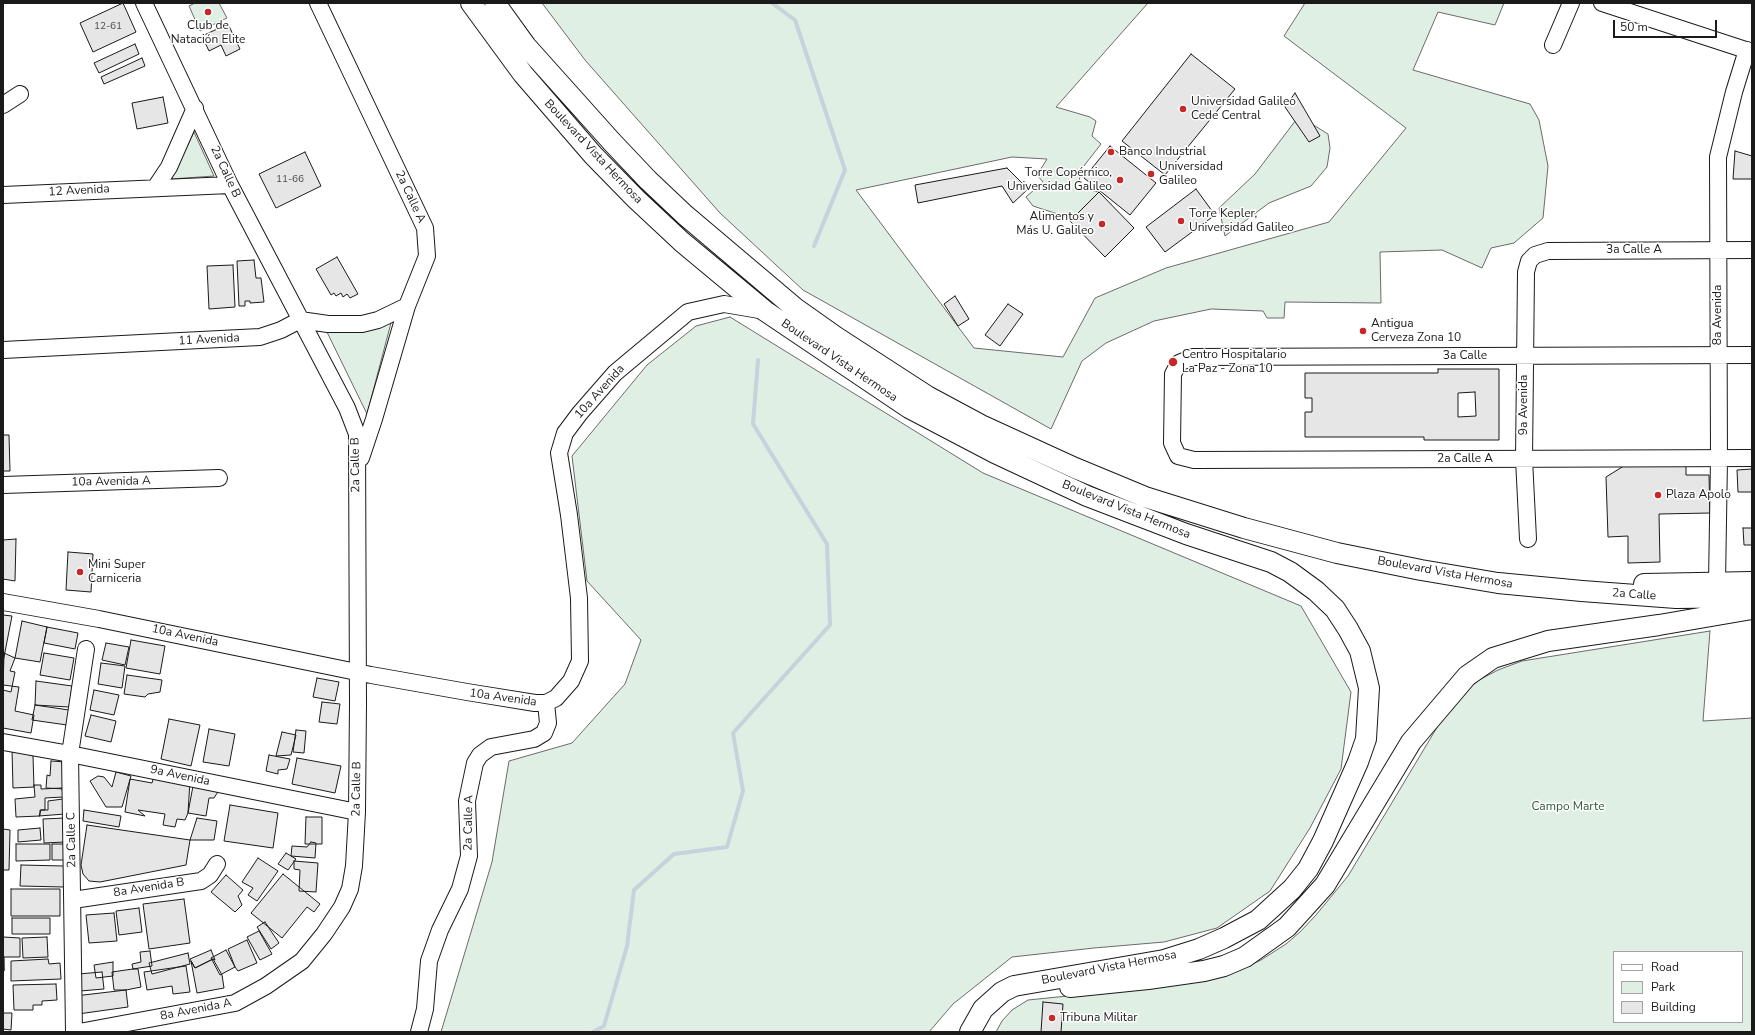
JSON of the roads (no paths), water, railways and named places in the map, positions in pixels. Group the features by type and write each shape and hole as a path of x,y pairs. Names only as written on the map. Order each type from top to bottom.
{"main road":[{"name":"Boulevard Vista Hermosa","path":"471,3 523,74 593,155 636,199 682,242 765,311 909,408 995,453 1087,496 1186,534 1271,562 1290,572 1316,591 1335,609 1348,629 1360,651 1369,688 1366,739 1358,762 1323,841 1308,869 1292,889 1258,920 1199,949 1164,960 1014,986"},
{"name":"Boulevard Vista Hermosa","path":"496,3 526,46 607,137 648,180 685,215 795,308 836,337 927,396 981,425 1074,468 1145,497 1292,542 1382,563 1454,576 1506,584 1598,592"},
{"name":"2a Calle","path":"1598,592 1648,584 1752,582"},
{"name":"2a Calle","path":"1598,592 1676,598 1752,597"},
{"path":"970,1032 982,1009 1002,992 1014,986 1076,988 1204,971 1224,966 1245,957 1287,927 1325,885 1411,742 1467,676 1493,658 1548,641 1659,625 1752,609"}],"street":[{"name":"2a Calle B","path":"144,3 195,108 230,185 347,408 356,434 358,672 357,812 354,866 350,889 342,907 324,934 302,961"},
{"name":"2a Calle A","path":"318,3 424,228 426,256 407,306 374,419 357,469"},
{"path":"1552,45 1571,3"},
{"path":"1602,3 1750,51"},
{"name":"8a Avenida","path":"1717,583 1718,157 1734,92 1750,51"},
{"path":"3,105 20,94"},
{"path":"155,188 169,167 195,108"},
{"name":"12 Avenida","path":"3,195 230,185"},
{"name":"3a Calle A","path":"1526,272 1529,262 1535,255 1548,251 1752,250"},
{"name":"9a Avenida","path":"1526,272 1524,459 1528,539"},
{"name":"10a Avenida","path":"3,602 107,620 358,672 467,692 546,704 556,698 571,681 580,661 579,598 569,516 558,453 565,433 615,373 688,312 724,304 765,311"},
{"path":"300,320 328,324 362,324 378,320 407,306"},
{"name":"11 Avenida","path":"3,350 260,337 281,330 300,320"},
{"name":"3a Calle","path":"1178,456 1172,443 1173,374 1179,363 1193,357 1752,355"},
{"name":"2a Calle A","path":"1178,456 1194,460 1752,458"},
{"name":"10a Avenida A","path":"3,485 218,478"},
{"name":"2a Calle C","path":"74,1032 74,900 70,754 86,649"},
{"name":"2a Calle A","path":"419,1032 425,1009 429,961 440,930 460,889 469,856 467,801 475,763 480,755 491,747 534,739 544,732 548,723 546,704"},
{"name":"9a Avenida","path":"3,742 70,754 357,812"},
{"name":"8a Avenida B","path":"74,900 202,881 210,876 217,864"},
{"name":"8a Avenida A","path":"79,1032 235,1004 266,986 302,961"}],"waterway":[{"path":"772,3 795,20 845,170 814,246"},
{"path":"593,1032 604,1026 627,946 634,890 674,854 727,847 743,791 733,733 830,625 827,544 753,424 758,360"}],"place":[{"name":"Club de Natación Elite","path":"208,12"},
{"name":"Universidad Galileo Cede Central","path":"1183,109"},
{"name":"Banco Industrial","path":"1111,152"},
{"name":"Universidad Galileo","path":"1151,174"},
{"name":"Torre Copérnico, Universidad Galileo","path":"1120,180"},
{"name":"Torre Kepler, Universidad Galileo","path":"1181,221"},
{"name":"Alimentos y Más U. Galileo","path":"1102,224"},
{"name":"Antigua Cerveza Zona 10","path":"1363,331"},
{"name":"Centro Hospitalario La Paz - Zona 10","path":"1173,362"},
{"name":"Plaza Apolo","path":"1658,495"},
{"name":"Mini Super Carniceria","path":"80,572"},
{"name":"Tribuna Militar","path":"1052,1018"}],"park label":[{"name":"Campo Marte","path":"1568,807"}]}
